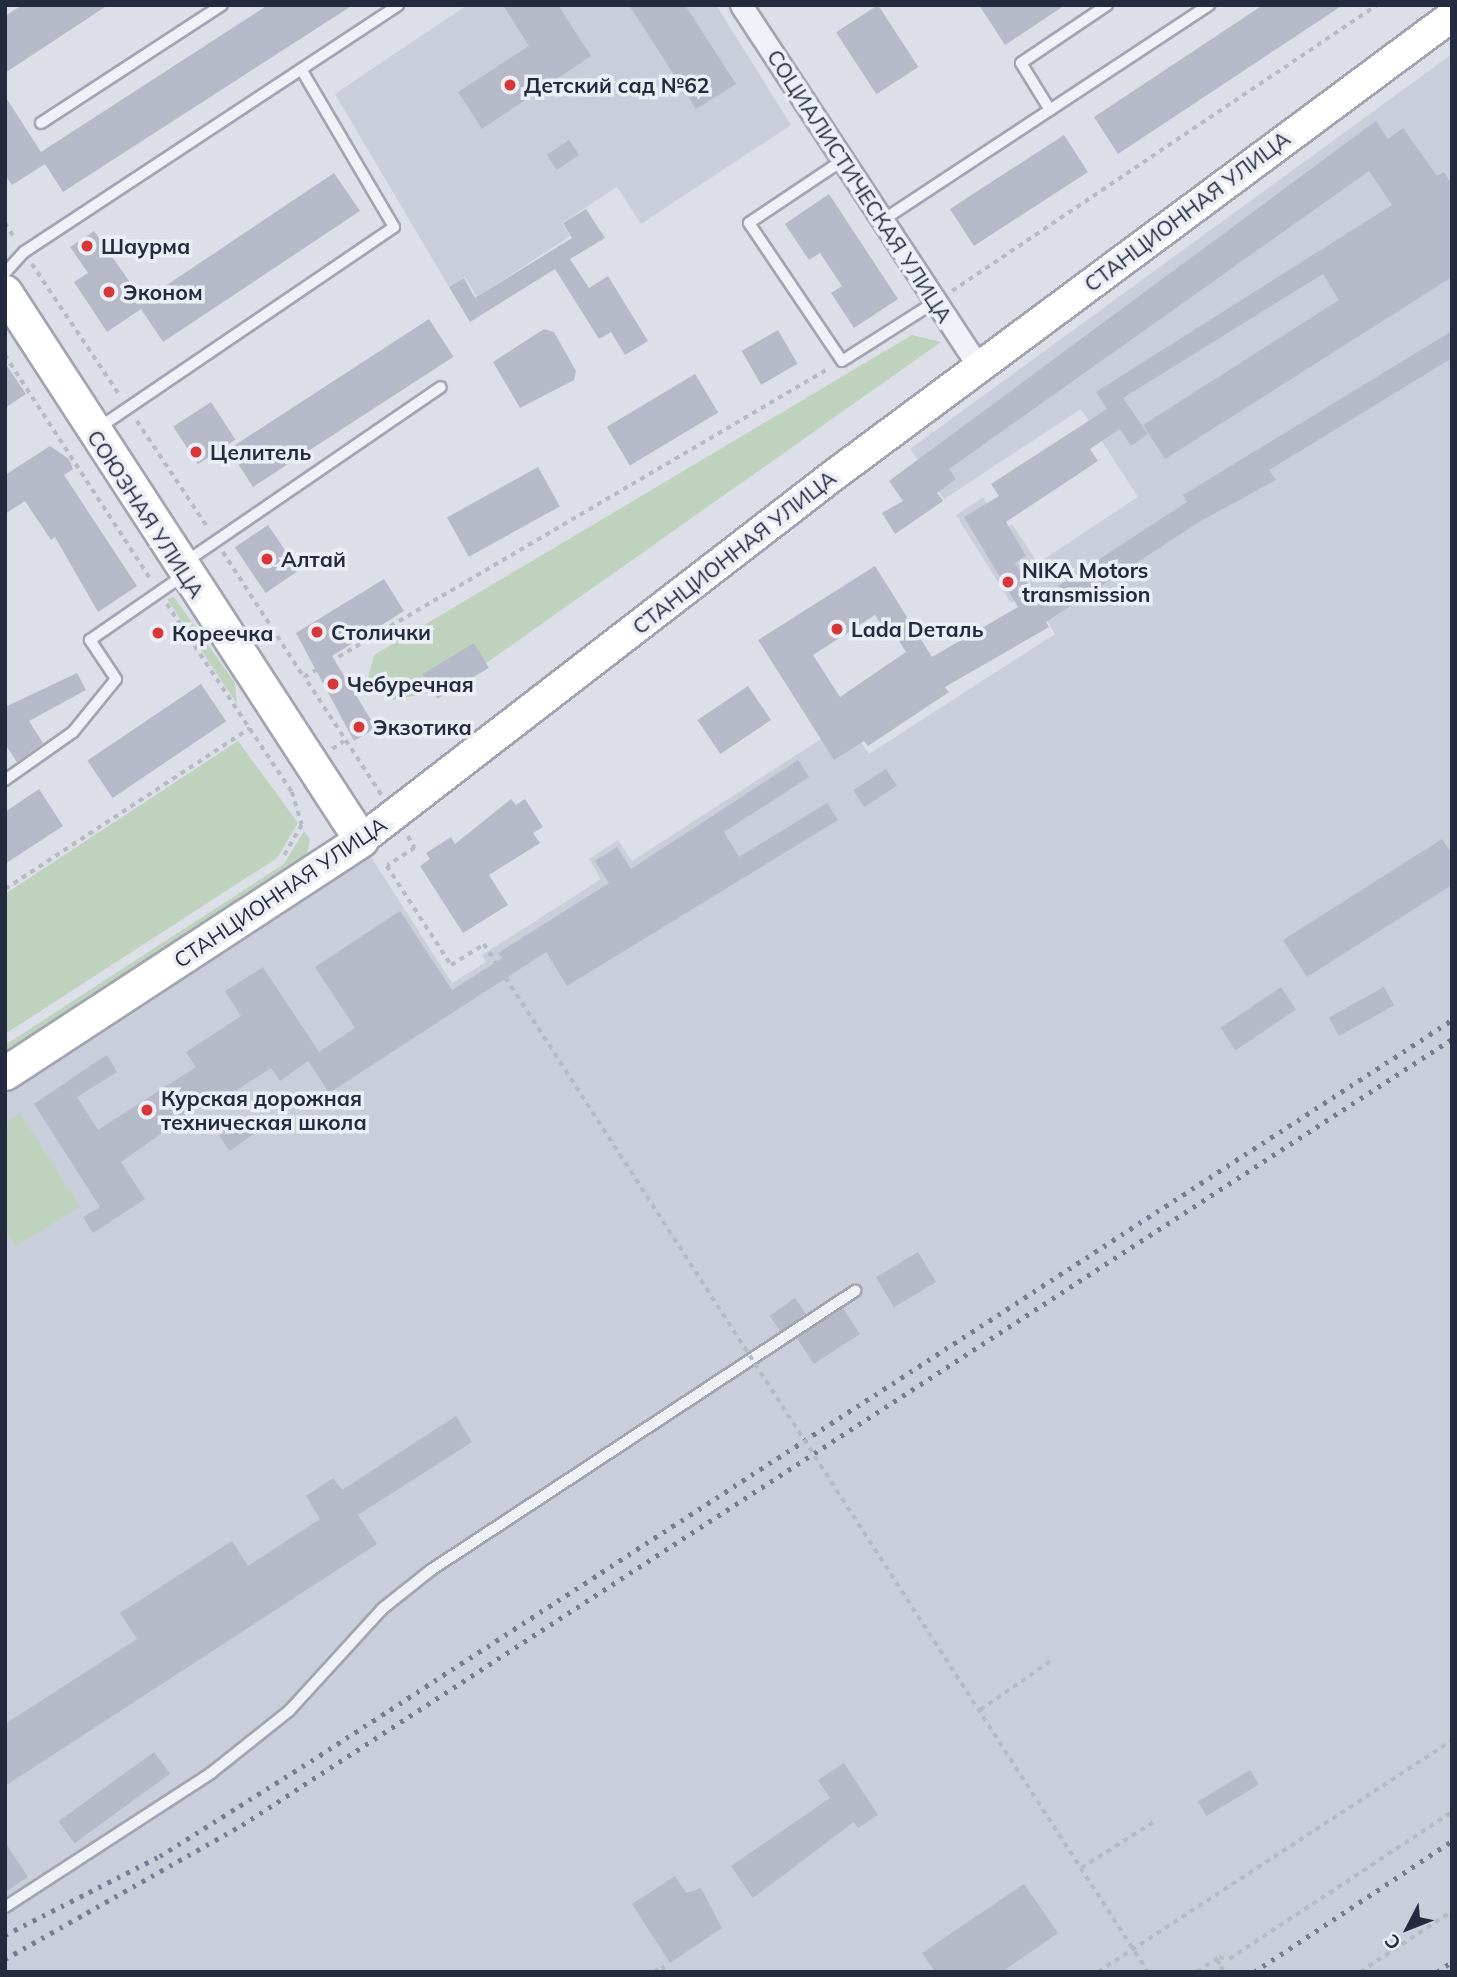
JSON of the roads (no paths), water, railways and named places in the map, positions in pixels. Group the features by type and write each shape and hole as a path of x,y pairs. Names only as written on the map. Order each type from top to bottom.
{"main road":[{"name":"СТАНЦИОННАЯ УЛИЦА","path":"5,1073 360,840 978,366 1452,16"},
{"name":"СОЮЗНАЯ УЛИЦА","path":"5,292 93,431 174,577 360,840"}],"street":[{"name":"СОЦИАЛИСТИЧЕСКАЯ УЛИЦА","path":"741,5 978,366"}],"lane":[{"path":"41,123 222,5"},
{"path":"5,273 24,251 398,5"},
{"path":"1050,110 1021,63 1107,5"},
{"path":"883,220 1209,5"},
{"path":"93,431 394,226 301,69"},
{"path":"843,160 749,223 842,361 935,302"},
{"path":"5,780 73,732 116,679 90,640 174,577 216,541 441,387"},
{"path":"5,1906 231,1757 289,1711 382,1609 431,1570 855,1291"}],"railway":[{"path":"5,1935 160,1856 311,1761 1452,1020"},
{"path":"5,1959 242,1825 1452,1039"},
{"path":"1254,1972 1452,1841"},
{"path":"1437,1972 1452,1962"}],"place":[{"name":"Детский сад №62","path":"510,85"},
{"name":"Шаурма","path":"87,246"},
{"name":"Эконом","path":"109,292"},
{"name":"Целитель","path":"196,452"},
{"name":"Алтай","path":"267,559"},
{"name":"NIKA Motors transmission","path":"1008,582"},
{"name":"Lada Dеталь","path":"837,629"},
{"name":"Столички","path":"317,632"},
{"name":"Кореечка","path":"158,633"},
{"name":"Чебуречная","path":"333,684"},
{"name":"Экзотика","path":"359,727"},
{"name":"Курская дорожная техническая школа","path":"147,1110"}]}
